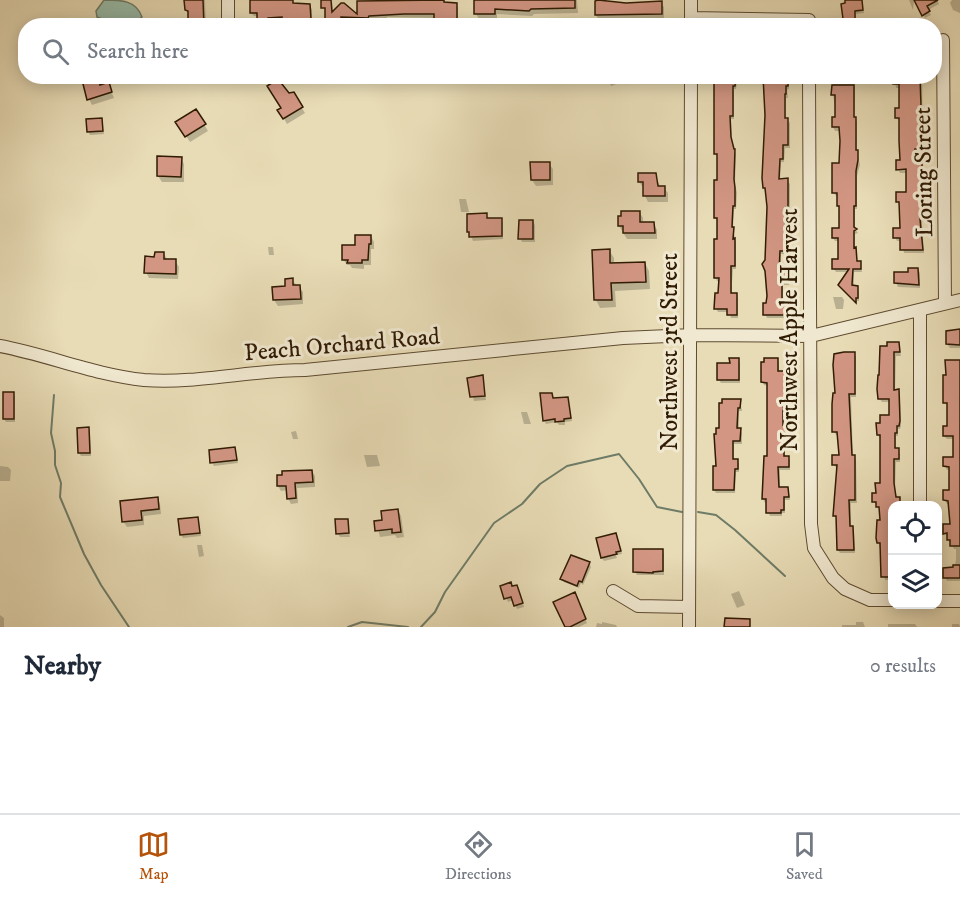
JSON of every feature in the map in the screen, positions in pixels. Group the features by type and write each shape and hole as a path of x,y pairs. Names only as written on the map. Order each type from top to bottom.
{"street":[{"path":"228,0 228,18"},
{"path":"691,0 691,18"},
{"name":"Loring Street","path":"943,40 945,303"},
{"name":"Northwest 3rd Street","path":"689,627 691,84"},
{"name":"Northwest Apple Harvest","path":"809,84 811,524 814,548 833,578 845,589 870,600 888,600"},
{"name":"Peach Orchard Road","path":"0,346 143,380 177,380 273,370 305,370 623,338 691,335 811,336 960,300"},
{"path":"920,311 920,501"},
{"path":"613,591 638,606 689,607"},
{"path":"942,601 960,601"}],"shaded area":[{"path":"104,0 122,1 136,7 142,17 100,18 97,17 96,11"}],"building":[{"path":"184,0 203,0 204,18 188,18 188,11 185,10"},
{"path":"250,0 293,0 293,3 310,4 311,18 257,18 257,13 250,13"},
{"path":"321,0 331,0 332,12 344,3 357,14 357,1 444,0 444,2 457,3 457,18 434,18 434,14 404,14 369,16 368,18 325,18 325,8 321,8"},
{"path":"474,0 575,0 575,8 531,9 529,11 495,9 495,14 474,14"},
{"path":"845,0 862,0 863,10 855,11 855,18 843,18 841,4 845,3"},
{"path":"914,0 938,0 927,6 930,11 922,16"},
{"path":"595,1 626,3 662,1 662,14 595,15"},
{"path":"83,84 110,84 112,92 87,100"},
{"path":"282,84 289,93 294,92 303,107 283,119 277,110 281,108 267,86"},
{"path":"714,84 735,84 733,86 733,116 730,116 731,137 735,149 735,206 733,206 732,227 734,227 733,239 735,238 735,266 731,266 731,293 737,293 737,315 727,315 727,309 714,309 719,278 714,278 714,239 717,239 717,218 714,218 714,180 717,180 717,154 714,154"},
{"path":"763,84 788,84 785,94 785,118 788,118 788,145 783,145 779,179 788,178 785,229 788,251 780,251 779,272 788,272 788,282 782,282 782,304 788,305 788,315 763,315 763,303 766,303 767,296 765,271 762,264 765,260 767,207 762,178 765,115"},
{"path":"899,84 920,84 922,138 921,149 915,149 916,164 922,164 920,219 923,250 900,250 900,238 893,238 893,228 900,228 899,202 896,202 896,192 906,192 906,169 896,170 896,160 900,160 899,118 895,118 895,108 899,108"},
{"path":"832,85 854,85 858,160 856,206 854,206 854,227 857,229 854,231 854,248 856,247 857,261 861,261 861,269 853,269 852,285 858,286 856,303 838,285 849,269 832,269 832,259 838,259 838,238 832,238 832,228 839,228 839,206 837,206 837,193 832,193 832,163 839,163 840,141 839,127 832,127 832,117 835,117 835,95 831,95"},
{"path":"196,109 206,124 185,137 175,122"},
{"path":"102,118 103,131 87,132 86,119"},
{"path":"157,156 182,157 181,177 157,176"},
{"path":"530,162 550,162 550,180 531,180"},
{"path":"638,173 656,173 658,186 665,186 665,196 643,196 643,182 638,182"},
{"path":"621,211 640,211 640,222 654,222 655,233 623,233 623,226 618,226 618,216 621,216"},
{"path":"487,213 487,218 502,218 502,236 469,237 467,214"},
{"path":"519,220 533,220 533,239 518,239"},
{"path":"355,235 371,235 368,260 362,260 362,263 347,263 348,260 342,260 342,245 355,245"},
{"path":"610,249 610,263 645,262 646,282 611,283 612,300 594,300 592,250"},
{"path":"155,252 164,252 164,259 176,259 176,274 144,273 145,256 154,257"},
{"path":"908,268 918,268 919,285 894,283 894,272 908,272"},
{"path":"293,278 293,285 300,285 301,299 273,300 272,287 285,286 285,279"},
{"path":"960,329 960,345 946,344 946,331"},
{"path":"887,342 899,342 900,352 894,352 894,390 899,389 900,421 897,433 895,433 895,448 899,448 899,459 894,459 894,483 896,497 900,497 900,501 888,501 888,577 881,577 880,543 877,543 876,538 877,520 880,520 879,507 876,507 876,502 872,502 872,493 876,493 875,483 880,483 880,435 877,435 876,423 880,423 880,415 889,415 889,399 878,399 877,389 880,346 887,346"},
{"path":"855,352 855,394 849,394 852,455 855,455 855,500 849,500 854,550 837,550 836,516 833,516 837,465 832,465 832,455 839,455 837,432 832,432 832,404 833,393 835,393 833,365 834,354"},
{"path":"729,358 739,358 739,380 717,380 717,363 730,363"},
{"path":"764,358 778,358 778,371 788,371 789,374 789,401 783,402 783,425 789,424 789,434 785,434 784,456 789,456 789,467 778,467 779,487 788,487 789,497 784,497 784,510 781,510 781,513 766,513 766,499 762,499 764,456 767,456 767,383 761,382 761,362 764,362"},
{"path":"945,360 960,360 960,546 950,546 947,533 943,534 943,524 950,524 948,501 943,500 943,490 949,490 949,467 943,466 943,457 953,457 953,436 943,436 943,426 947,426 947,403 943,403"},
{"path":"483,375 485,396 470,397 467,378"},
{"path":"3,392 14,392 14,419 3,419"},
{"path":"540,393 552,393 553,398 568,397 571,418 555,422 555,419 543,421"},
{"path":"722,399 741,399 737,428 741,428 740,441 733,441 733,459 738,459 734,490 713,490 713,466 716,466 714,434 716,434 716,428 719,428 719,403 722,403"},
{"path":"89,427 90,453 78,453 77,428"},
{"path":"235,447 237,460 210,463 209,450"},
{"path":"312,470 313,482 295,483 296,498 287,499 286,486 277,486 277,475 282,475 282,471"},
{"path":"158,497 159,509 141,511 142,520 122,522 120,501"},
{"path":"398,509 401,532 392,533 392,529 375,531 374,521 382,520 381,511"},
{"path":"198,517 200,533 180,535 178,519"},
{"path":"335,519 348,519 349,533 336,534"},
{"path":"616,533 621,551 601,558 596,538"},
{"path":"633,549 663,549 663,571 633,572"},
{"path":"571,555 590,562 582,582 579,581 577,586 560,579"},
{"path":"953,565 960,565 960,578 943,578 943,568 953,567"},
{"path":"511,582 512,586 517,585 523,603 514,606 511,597 504,599 500,586"},
{"path":"575,592 586,619 565,627 553,602"},
{"path":"725,618 750,619 750,627 724,627"}],"waterway":[{"path":"54,395 51,433 55,465 61,483 60,497 84,554 129,627"},
{"path":"421,627 435,612 445,592 494,523 522,504 540,484 567,466 619,454 657,507 682,512"},
{"path":"698,512 716,515 785,576"},
{"path":"348,627 362,622 408,627"}]}
